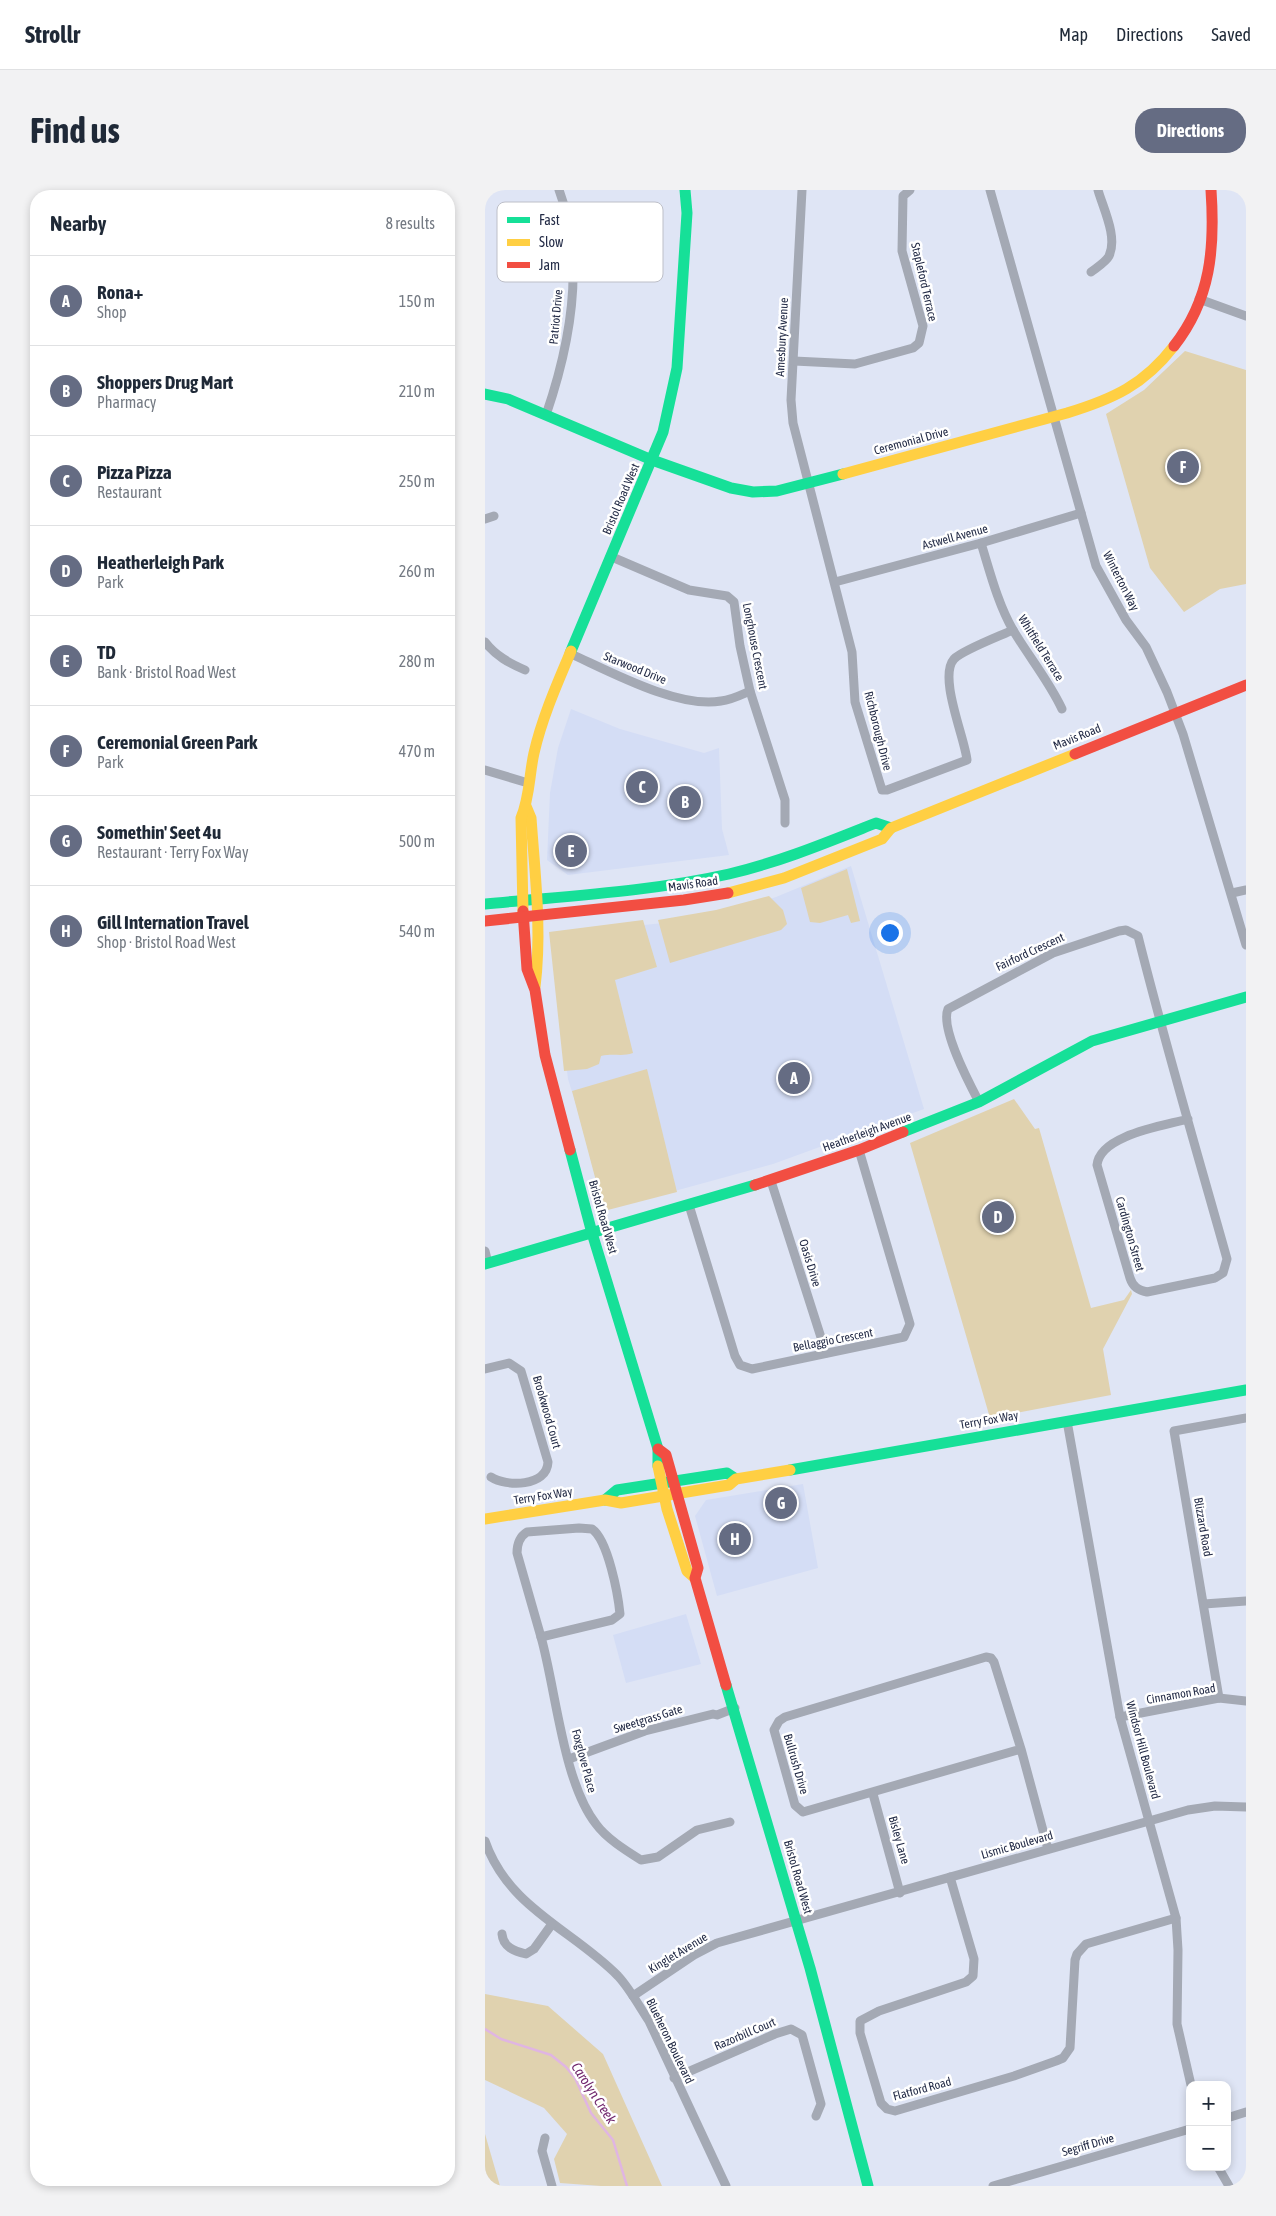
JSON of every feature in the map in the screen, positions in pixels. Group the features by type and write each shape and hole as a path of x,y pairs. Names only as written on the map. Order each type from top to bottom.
{"street":[{"name":"Bristol Road West","path":"685,190 687,213 677,368 663,432 569,653 544,720 528,783 526,806 521,818 522,900 527,969 535,990 545,1055 592,1233 658,1449 655,1458 664,1495 687,1571 695,1578 735,1708 868,2186"},
{"name":"Amesbury Avenue","path":"802,190 791,400 793,424 809,483"},
{"name":"Stapleford Terrace","path":"794,361 855,364 913,348 919,343 923,326 902,251 901,239 903,196 910,190"},
{"name":"Winterton Way","path":"990,190 1096,566 1126,620 1146,647 1175,713 1232,893 1246,945"},
{"path":"1091,272 1109,257 1111,249 1111,231 1098,190"},
{"name":"Ceremonial Drive","path":"485,394 508,399 652,460 714,484 738,490 777,491 1054,416 1111,397 1146,376 1173,349 1187,327 1206,282 1213,244 1211,190"},
{"name":"Patriot Drive","path":"546,415 566,347 571,282"},
{"path":"1199,299 1246,316"},
{"name":"Richborough Drive","path":"809,483 852,652 855,702 882,790 887,790 967,760 952,705 950,666 957,657 1013,630"},
{"name":"Astwell Avenue","path":"835,582 981,543 1081,513"},
{"name":"Whitfield Terrace","path":"981,543 999,600 1013,630 1054,692 1062,709"},
{"name":"Longhouse Crescent","path":"611,557 689,590 730,598 736,609 740,646 750,691 785,800 785,822"},
{"path":"485,642 493,652 506,662 525,670"},
{"name":"Starwood Drive","path":"569,653 649,689 688,699 721,701 750,691"},
{"name":"Mavis Road","path":"485,921 684,900 733,892 784,878 883,839 891,828 1246,685"},
{"path":"485,770 528,783"},
{"name":"Bristol Road West","path":"526,806 531,818 536,916 538,967 535,990"},
{"name":"Mavis Road","path":"485,904 708,878 771,862 876,823 891,828"},
{"path":"1232,893 1246,890"},
{"name":"Fairford Crescent","path":"979,1102 960,1065 945,1018 948,1009 1053,953 1119,930 1127,930 1138,936 1159,1021"},
{"name":"Heatherleigh Avenue","path":"487,1263 771,1181 859,1150 979,1102 1092,1042 1246,997"},
{"name":"Cardington Street","path":"1159,1021 1187,1119 1227,1260 1223,1272 1215,1278 1147,1292 1132,1284 1097,1165 1098,1156 1104,1148 1125,1137 1187,1119"},
{"name":"Bellaggio Crescent","path":"689,1205 735,1356 740,1365 752,1369 904,1337 909,1328 908,1316 859,1150"},
{"name":"Oasis Drive","path":"771,1181 825,1353"},
{"path":"485,1251 487,1263"},
{"name":"Brookwood Court","path":"485,1369 509,1362 519,1368 547,1462 546,1470 536,1480 511,1483 491,1477"},
{"name":"Terry Fox Way","path":"485,1519 605,1500 621,1503 729,1485 737,1479 1246,1390"},
{"name":"Blizzard Road","path":"1219,1698 1174,1431 1246,1418"},
{"name":"Windsor Hill Boulevard","path":"1067,1421 1120,1718 1176,1918 1178,1950 1177,2024 1190,2081"},
{"name":"Bristol Road West","path":"658,1449 666,1455 677,1493 698,1568 695,1578"},
{"name":"Terry Fox Way","path":"605,1500 617,1490 673,1480 727,1473 737,1479"},
{"name":"Foxglove Place","path":"541,1637 612,1620 620,1614 619,1600 602,1541 592,1529 579,1528 527,1532 519,1540 517,1553 541,1637 569,1759 581,1801 596,1825 628,1852 641,1860 657,1857 697,1830 730,1822"},
{"path":"1203,1604 1246,1601"},
{"name":"Bullrush Drive","path":"1021,1749 873,1794 803,1812 799,1809 790,1791 774,1730 779,1721 785,1717 986,1657 994,1662 1021,1749 1048,1849"},
{"name":"Cinnamon Road","path":"1120,1718 1219,1698 1246,1701"},
{"name":"Sweetgrass Gate","path":"569,1759 645,1731 713,1714 717,1715 735,1708"},
{"name":"Bisley Lane","path":"873,1794 900,1892"},
{"name":"Lismic Boulevard","path":"796,1922 1200,1807 1246,1807"},
{"name":"Blueheron Boulevard","path":"485,1841 507,1882 530,1906 618,1976 633,1996 649,2021 726,2186"},
{"name":"Flatford Road","path":"950,1877 974,1959 973,1976 966,1982 879,2011 860,2021 860,2033 881,2103 887,2109 895,2111 1014,2076 1063,2058 1070,2048 1075,1960 1081,1948 1086,1944 1176,1918"},
{"name":"Kinglet Avenue","path":"633,1996 694,1955 717,1943 796,1922"},
{"path":"502,1934 503,1942 509,1948 526,1954 534,1948 552,1924"},
{"name":"Razorbill Court","path":"675,2078 775,2034 791,2029 802,2035 821,2104 816,2116"},
{"path":"1231,2117 1246,2112"},
{"name":"Segriff Drive","path":"993,2186 1003,2185 1186,2130"},
{"path":"545,2138 542,2152 552,2186"},
{"path":"1220,2171 1229,2186"}],"shaded area":[{"path":"1185,351 1246,370 1246,584 1220,589 1184,612 1150,568 1106,414 1144,390"},
{"path":"571,709 620,729 704,753 719,748 722,829 729,855 568,875 547,860 550,793 558,748"},
{"path":"851,866 924,1109 773,1164 609,1209 568,1079 553,958 576,932 673,922 724,914 776,897"},
{"path":"847,869 860,921 851,923 848,915 820,923 810,922 801,888"},
{"path":"769,896 783,910 787,924 781,930 670,963 658,920 716,910"},
{"path":"643,920 657,967 615,980 633,1053 601,1056 599,1064 587,1069 564,1071 549,932"},
{"path":"647,1069 677,1192 604,1211 572,1091"},
{"path":"1014,1099 1035,1129 1039,1128 1091,1308 1124,1300 1131,1290 1132,1294 1103,1349 1111,1395 990,1418 910,1143"},
{"path":"803,1484 818,1568 717,1596 695,1516 706,1500"},
{"path":"686,1614 701,1664 626,1683 613,1635"},
{"path":"485,1994 548,2006 603,2054 662,2186 601,2186 560,2183 554,2159 567,2134 544,2108 485,2080"},
{"path":"485,2134 500,2186 485,2186"}],"waterway":[{"name":"Carolyn Creek","path":"485,2029 501,2039 551,2055 566,2067 575,2078 591,2113 613,2140 627,2186"}],"traffic: fast":[{"path":"571,651 663,432 677,368 687,213 685,190"},
{"path":"485,394 508,399 652,460 731,488 753,492 777,491 843,474"},
{"path":"485,904 607,893 699,880 767,864 876,823 891,828"},
{"path":"903,1132 979,1102 1092,1041 1246,997"},
{"path":"570,1150 592,1233 658,1449 658,1466"},
{"path":"485,1264 755,1185"},
{"path":"790,1470 1246,1390"},
{"path":"605,1500 617,1490 727,1473 736,1479"},
{"path":"726,1685 810,1968 868,2186"}],"traffic: slow":[{"path":"843,474 1067,413 1099,402 1139,381 1163,360 1174,346"},
{"path":"523,911 521,818 541,727 571,651"},
{"path":"728,893 784,878 882,839 891,828 1075,754"},
{"path":"526,806 531,818 537,902 538,945 535,987"},
{"path":"658,1466 667,1509 687,1571 695,1578"},
{"path":"485,1519 605,1500 621,1503 729,1485 736,1479 790,1470"}],"traffic: jam":[{"path":"1174,346 1196,310 1208,272 1212,232 1211,190"},
{"path":"1075,754 1246,685"},
{"path":"485,921 684,900 728,893"},
{"path":"523,911 527,969 535,990 545,1055 570,1150"},
{"path":"755,1185 859,1150 903,1132"},
{"path":"658,1449 666,1455 698,1568 695,1578 726,1685"}],"place":[{"name":"Ceremonial Green Park","path":"1183,467"},
{"name":"Pizza Pizza","path":"642,787"},
{"name":"Shoppers Drug Mart","path":"685,802"},
{"name":"TD","path":"571,851"},
{"name":"Rona+","path":"794,1078"},
{"name":"Heatherleigh Park","path":"998,1217"},
{"name":"Somethin' Seet 4u","path":"781,1503"},
{"name":"Gill Internation Travel","path":"735,1539"}]}
